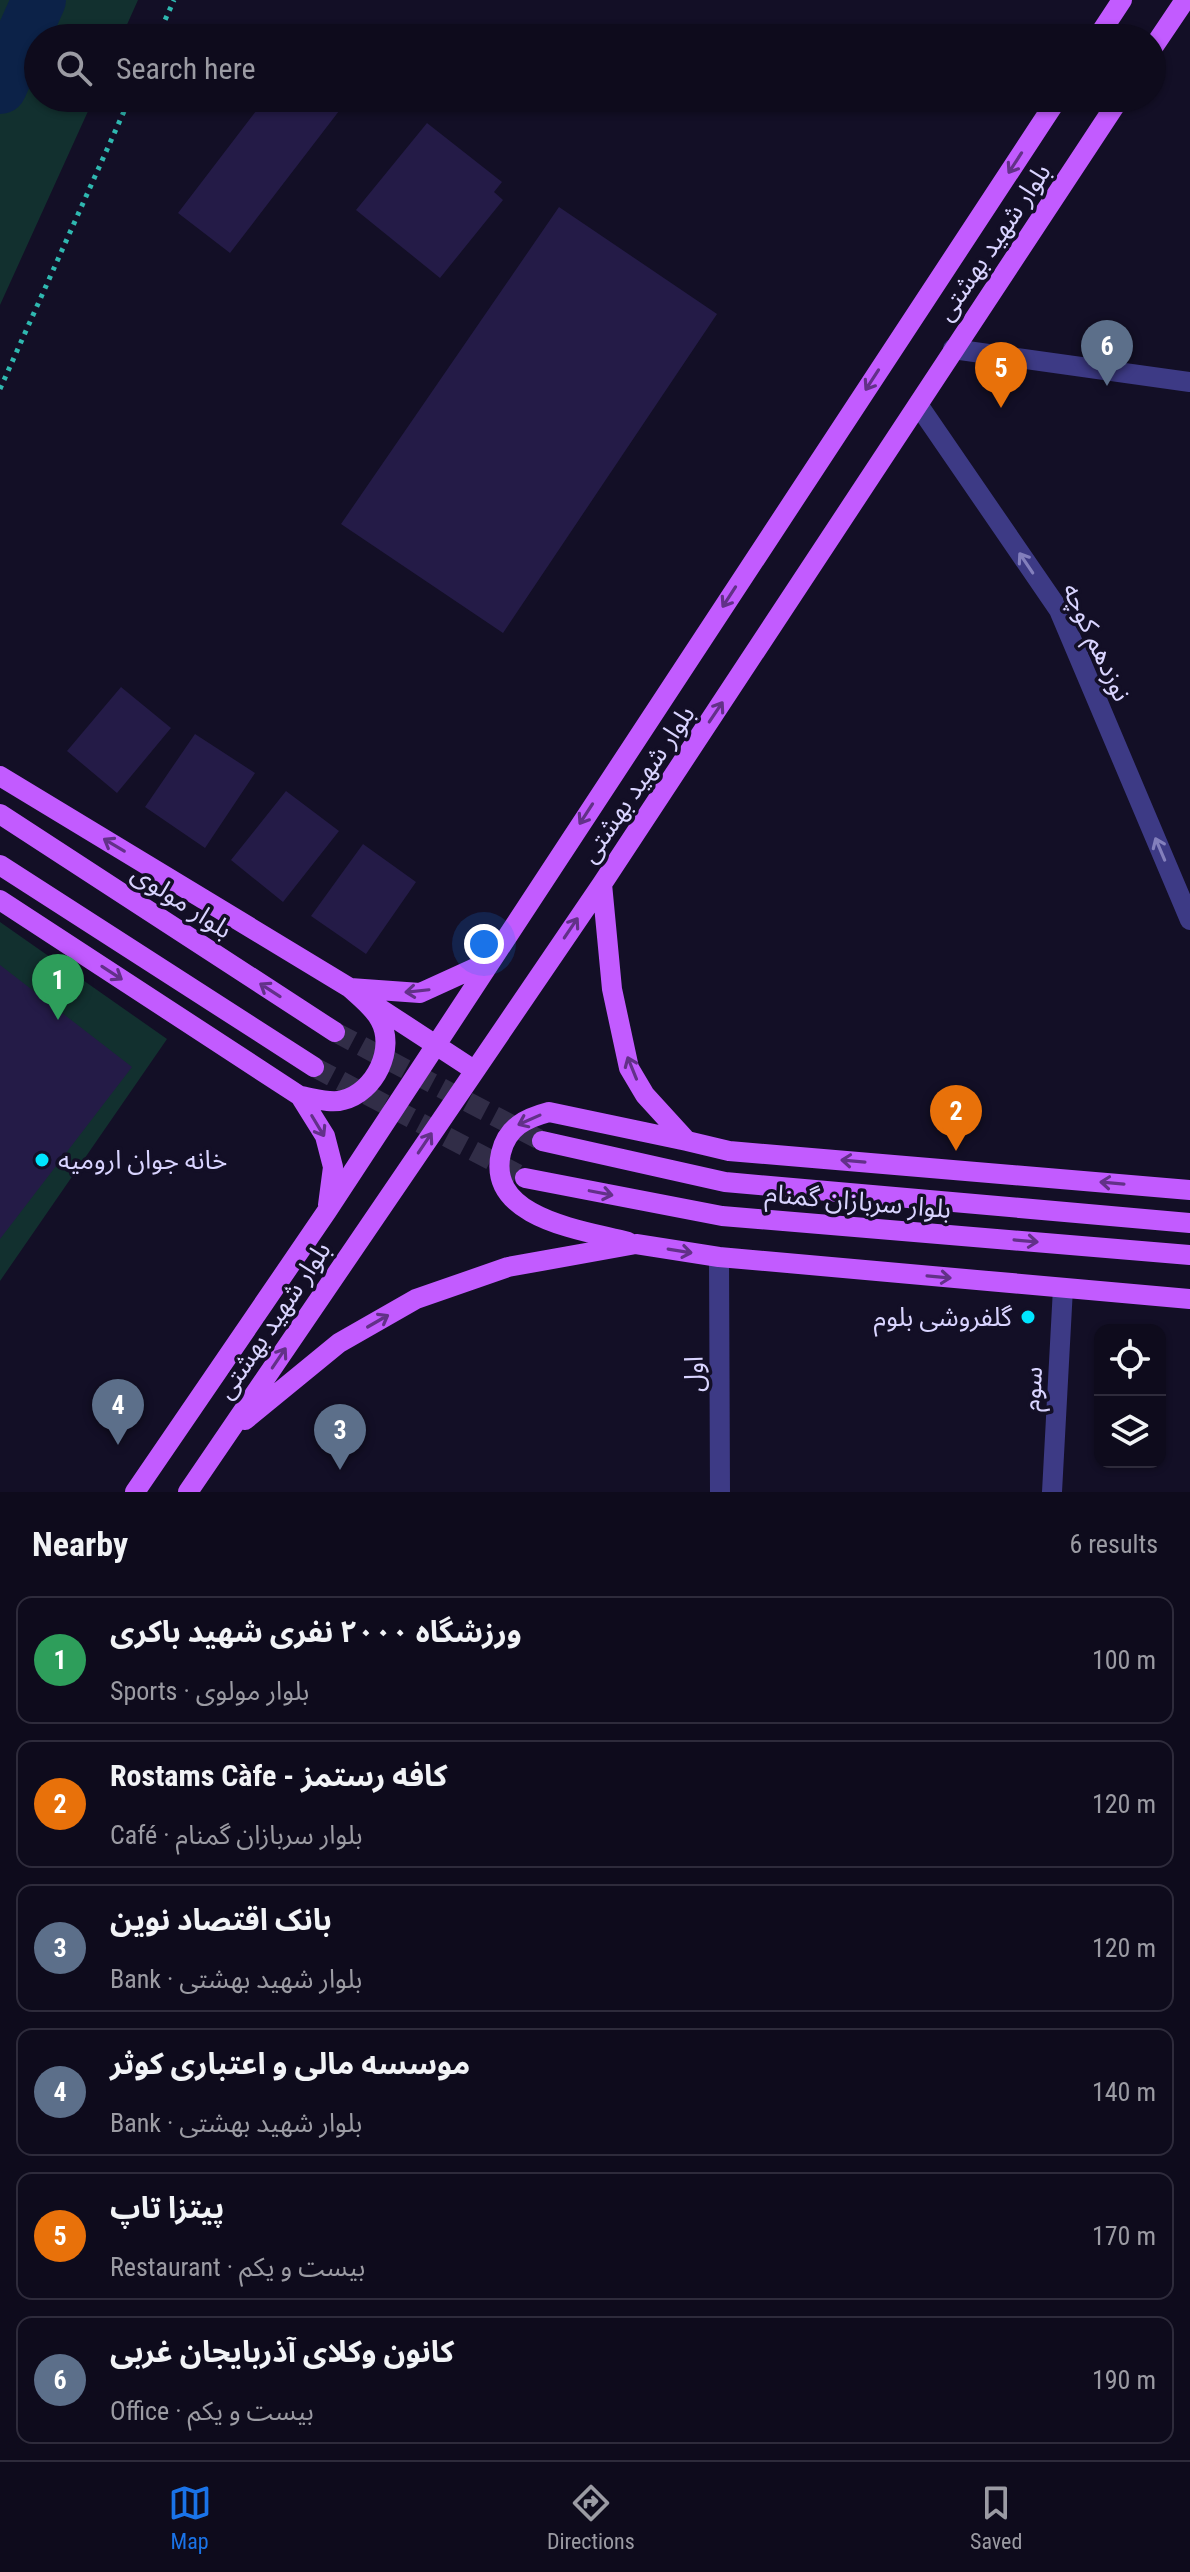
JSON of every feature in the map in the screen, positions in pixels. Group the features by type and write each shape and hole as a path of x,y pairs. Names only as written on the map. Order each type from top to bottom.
{"main road":[{"path":"1106,24 1122,0"},
{"path":"1166,28 1185,0"},
{"name":"بلوار شهید بهشتی","path":"135,1492 327,1211 1049,112"},
{"name":"بلوار شهید بهشتی","path":"188,1492 602,884 1111,112"},
{"path":"0,776 350,988 474,1070"},
{"name":"بلوار مولوی","path":"0,814 335,1032"},
{"path":"0,865 314,1067"},
{"path":"602,884 612,989 629,1068 645,1095 687,1141"},
{"path":"0,900 300,1096 340,1102 357,1095 376,1077 387,1034 379,1016 350,988"},
{"path":"350,988 420,993 488,962"},
{"path":"300,1096 325,1136 333,1167 327,1211"},
{"path":"1190,1190 729,1151 549,1112 528,1118 513,1128 501,1149 498,1169 506,1193 545,1220 636,1244 719,1257 1190,1299"},
{"name":"بلوار سربازان گمنام","path":"542,1141 725,1182 1190,1223"},
{"name":"بلوار سربازان گمنام","path":"525,1178 722,1216 1190,1255"},
{"path":"226,1435 339,1343 416,1299 508,1267 636,1244"}],"street":[{"path":"953,349 1190,382"},
{"name":"نوزدهم کوچه","path":"919,406 1059,610 1190,920"},
{"name":"اول","path":"719,1257 720,1492"},
{"name":"سوم","path":"1052,1492 1063,1288"}],"path":[{"path":"163,24 174,0"},
{"path":"0,389 124,112"}],"green space":[{"path":"0,0 138,0 127,24 24,24 24,112 88,112 0,305"},
{"name":"خانه جوان ارومیه","path":"0,922 167,1039 0,1281"}],"building":[{"path":"255,112 338,112 230,253 178,213"},
{"path":"427,123 502,182 494,192 503,200 440,278 356,210"},
{"path":"559,207 717,314 503,633 341,524"},
{"path":"121,687 171,728 117,793 67,751"},
{"path":"195,734 255,773 205,848 145,807"},
{"path":"286,791 339,831 283,902 231,860"},
{"path":"363,844 416,882 366,954 311,916"},
{"name":"خانه جوان ارومیه","path":"0,965 132,1067 0,1239"}],"waterway":[{"path":"28,24 39,0"},
{"path":"0,87 24,33"}],"tunnel":[{"path":"335,1032 542,1141"},
{"path":"314,1067 525,1178"}],"place":[{"name":"کانون وکلای آذربایجان غربی","path":"1107,386"},
{"name":"پیتزا تاپ","path":"1001,408"},
{"name":"ورزشگاه ۲۰۰۰ نفری شهید باکری","path":"58,1020"},
{"name":"Rostams Càfe - کافه رستمز","path":"956,1151"},
{"name":"خانه جوان ارومیه","path":"42,1160"},
{"name":"گلفروشی بلوم","path":"1028,1317"},
{"name":"موسسه مالی و اعتباری کوثر","path":"118,1445"},
{"name":"بانک اقتصاد نوین","path":"340,1470"}]}
